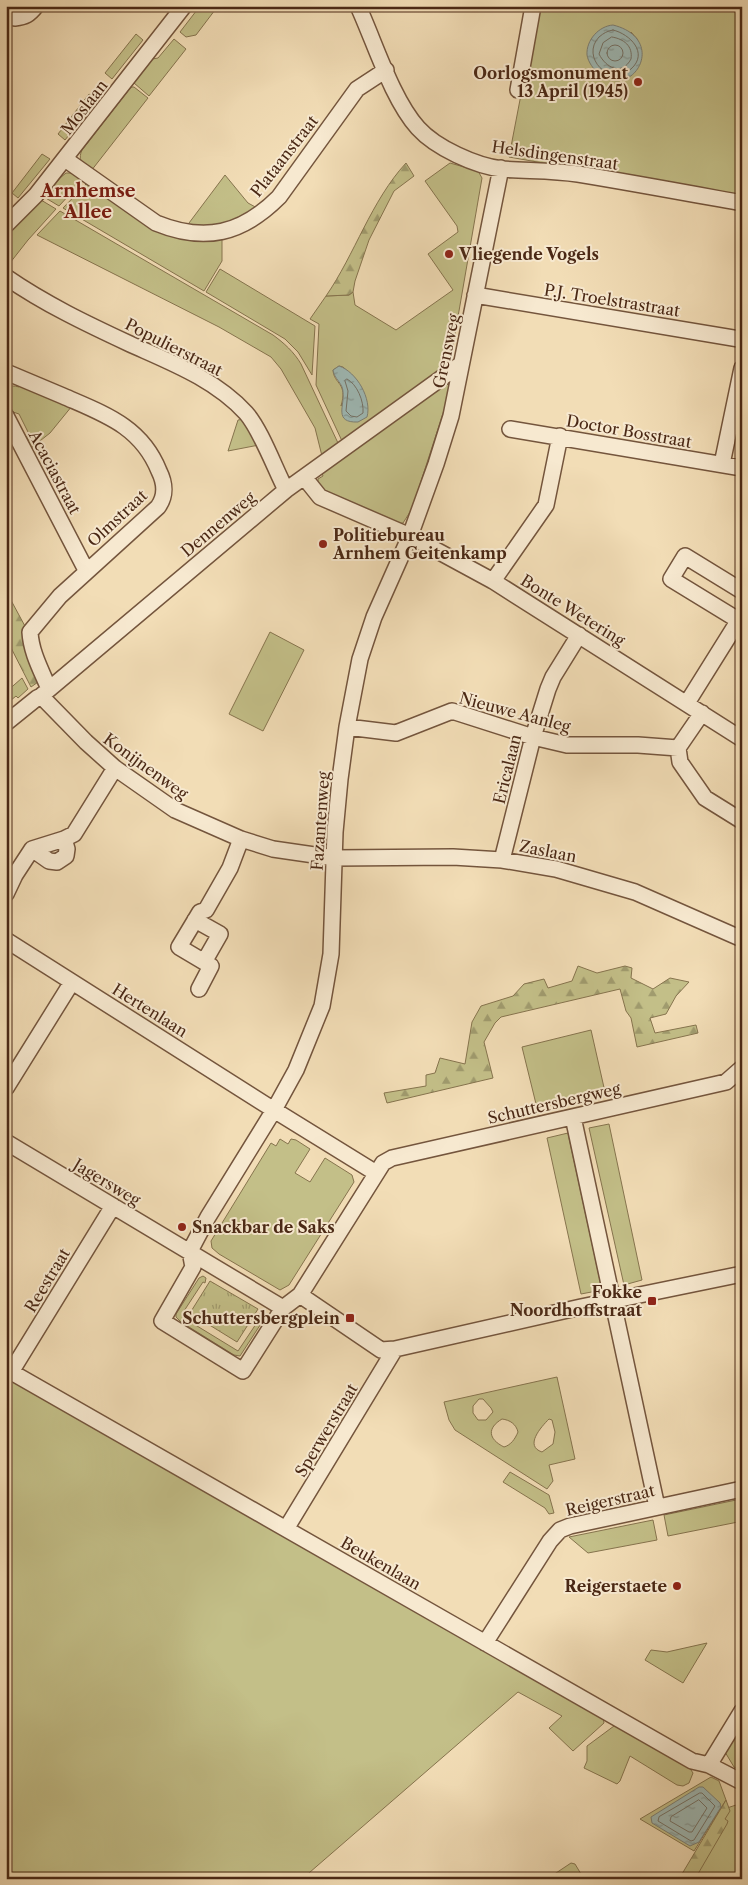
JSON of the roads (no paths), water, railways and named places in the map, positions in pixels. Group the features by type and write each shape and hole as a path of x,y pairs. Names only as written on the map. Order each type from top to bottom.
{"street":[{"path":"9,20 28,16 36,6"},
{"name":"Moslaan","path":"6,225 36,195 184,6"},
{"name":"Helsdingenstraat","path":"358,6 386,70 410,117 430,140 466,158 501,168 554,170 742,204"},
{"path":"518,90 533,6"},
{"name":"Plataanstraat","path":"65,159 144,215 164,226 189,233 206,234 231,229 250,221 279,198 357,89 386,70"},
{"name":"Grensweg","path":"410,536 436,464 450,416 501,168"},
{"name":"Populierstraat","path":"6,277 46,303 209,382 223,392 247,414 286,490"},
{"name":"P.J. Troelstrastraat","path":"475,295 742,341"},
{"name":"Dennenweg","path":"6,723 286,490 461,364"},
{"path":"722,464 742,370"},
{"name":"Olmstraat","path":"6,372 96,410 127,428 147,447 160,472 164,490 162,502 158,507 86,570 60,596 30,632 45,692"},
{"name":"Acaciastraat","path":"6,416 86,570"},
{"name":"Doctor Bosstraat","path":"510,429 742,468"},
{"path":"493,581 546,505 560,436"},
{"name":"Bonte Wetering","path":"304,477 310,488 320,498 410,536 493,581 742,739"},
{"name":"Fazantenweg","path":"274,1110 296,1070 322,1006 331,954 340,779 347,727 360,659 374,617 410,536"},
{"path":"687,703 740,618 671,579 685,556 742,591"},
{"name":"Ericalaan","path":"502,860 533,738 553,677 579,635"},
{"name":"Konijnenweg","path":"45,692 86,742 115,768 175,810 241,840 273,849 335,858"},
{"name":"Nieuwe Aanleg","path":"347,727 396,733 452,711 533,738 567,745 638,745 678,748"},
{"path":"702,713 678,748 680,762 705,798 742,821"},
{"path":"6,894 15,875 32,848 64,839 74,834 115,768"},
{"path":"32,848 49,861 57,862 66,856 67,849 64,839"},
{"path":"199,989 211,966 179,946 200,912 206,910 230,868 241,840"},
{"name":"Zaslaan","path":"335,858 453,857 502,860 556,869 634,892 742,939"},
{"path":"195,920 220,934 204,962"},
{"name":"Hertenlaan","path":"6,940 274,1110"},
{"path":"6,1088 72,982"},
{"name":"Schuttersbergweg","path":"376,1173 383,1163 392,1158 726,1082 742,1068"},
{"path":"274,1110 376,1173 300,1295 283,1308 243,1371 162,1321 193,1268 190,1251 208,1217 274,1110"},
{"path":"573,1117 657,1507"},
{"name":"Jagersweg","path":"6,1142 190,1251"},
{"name":"Reestraat","path":"9,1371 113,1206"},
{"path":"190,1251 283,1308"},
{"path":"300,1295 381,1350 395,1350 613,1300 742,1274"},
{"name":"Sperwerstraat","path":"286,1529 395,1350"},
{"name":"Beukenlaan","path":"9,1371 692,1761 709,1765 742,1782"},
{"name":"Reigerstraat","path":"485,1643 550,1541 560,1530 570,1526 742,1490"},
{"path":"709,1765 742,1711"}],"water":[{"path":"613,25 630,32 639,42 642,54 640,65 633,74 623,80 612,80 599,74 592,66 587,55 587,49 594,35 603,28"},
{"path":"339,366 352,374 362,387 365,395 368,410 367,417 358,422 345,420 343,416 343,389 333,370"},
{"path":"699,1787 703,1787 720,1803 721,1807 699,1842 690,1846 652,1823 651,1817"}],"place":[{"name":"Oorlogsmonument 13 April (1945)","path":"638,82"},
{"name":"Vliegende Vogels","path":"449,254"},
{"name":"Politiebureau Arnhem Geitenkamp","path":"323,544"},
{"name":"Snackbar de Saks","path":"182,1227"},
{"name":"Fokke Noordhoffstraat","path":"652,1301"},
{"name":"Schuttersbergplein","path":"350,1318"},
{"name":"Reigerstaete","path":"677,1586"}],"district":[{"name":"Arnhemse Allee","path":"88,201"}]}
